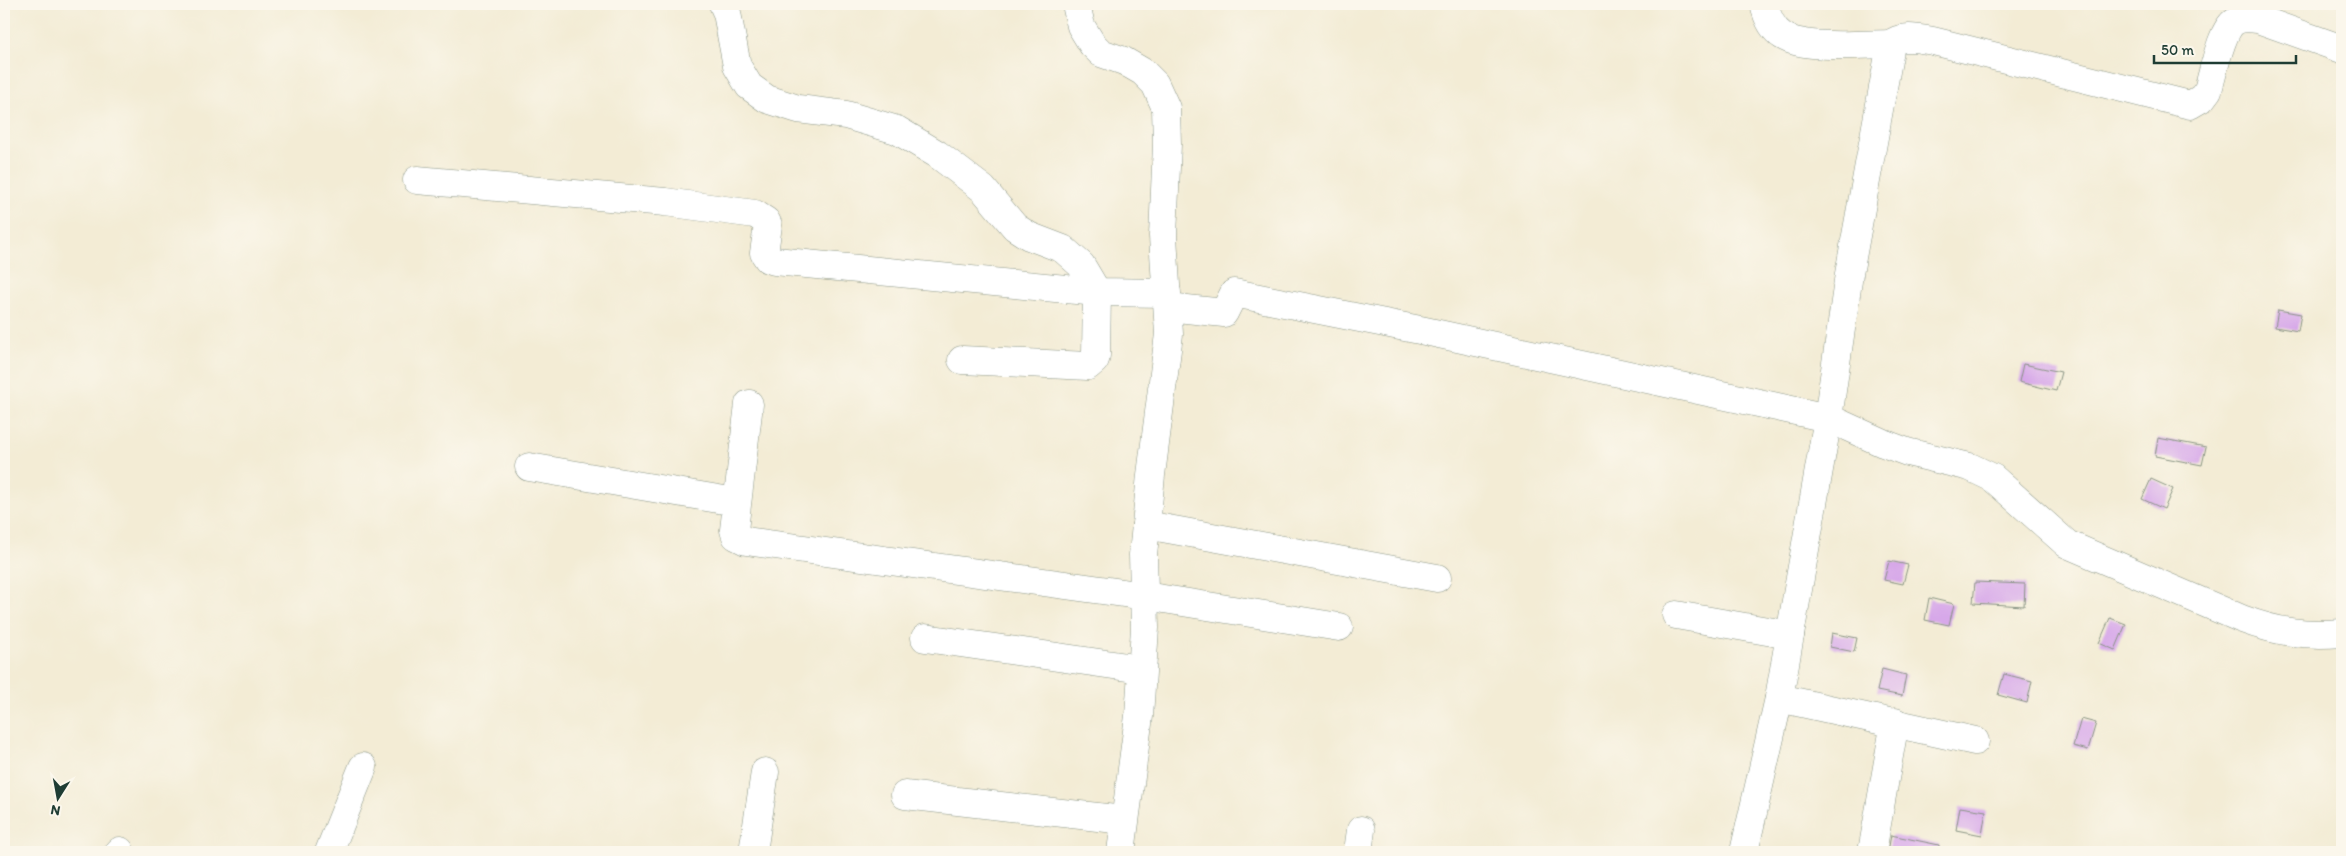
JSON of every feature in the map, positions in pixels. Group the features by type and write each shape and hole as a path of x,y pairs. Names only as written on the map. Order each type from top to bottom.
{"street":[{"path":"723,4 727,13 738,66 749,86 767,99 798,109 846,115 897,130 937,154 983,189 1015,227 1029,236 1062,249 1081,265 1097,292 1096,355 1095,360 1088,366 962,360"},
{"path":"1076,4 1081,26 1092,44 1101,53 1124,61 1143,72 1155,84 1163,97 1166,108 1163,236 1169,334 1150,474 1143,554 1144,596 1139,716 1121,852"},
{"path":"1764,4 1771,24 1784,36 1799,43 1891,44 1901,39 1918,38 2190,105 2202,98 2208,90 2225,36 2236,20 2258,19 2342,49"},
{"path":"1744,852 1779,698 1828,418 1851,264 1891,44"},
{"path":"417,180 665,202 755,214 766,221 768,225 764,253 768,259 774,261 1168,300 1224,313 1234,293 1425,331 1454,339 1828,418 1907,452 1970,467 1993,478 2067,544 2242,619 2279,631 2318,634 2342,633"},
{"path":"749,404 734,530 736,536 746,541 1144,596 1339,627"},
{"path":"528,467 736,502"},
{"path":"1146,525 1437,578"},
{"path":"1676,615 1790,635"},
{"path":"926,638 1141,669"},
{"path":"1779,698 1975,741"},
{"path":"1872,852 1895,722"},
{"path":"329,852 363,766"},
{"path":"753,852 765,772"},
{"path":"905,795 1124,820"}],"building":[{"path":"2278,310 2301,314 2298,331 2275,327"},
{"path":"2023,364 2061,372 2056,391 2019,382"},
{"path":"2158,438 2206,447 2202,465 2155,456"},
{"path":"2151,479 2173,489 2164,509 2142,499"},
{"path":"1889,561 1908,565 1903,584 1884,580"},
{"path":"1975,582 2025,584 2024,606 1973,603"},
{"path":"1929,598 1954,604 1949,625 1925,620"},
{"path":"2110,618 2126,624 2115,650 2099,643"},
{"path":"1832,633 1857,638 1854,652 1830,647"},
{"path":"1882,669 1906,675 1902,696 1877,691"},
{"path":"2004,674 2032,681 2027,703 1998,695"},
{"path":"2081,719 2096,723 2088,750 2073,746"},
{"path":"1960,807 1986,811 1982,835 1956,830"},
{"path":"1891,835 1939,845 1939,852 1888,852"}]}
